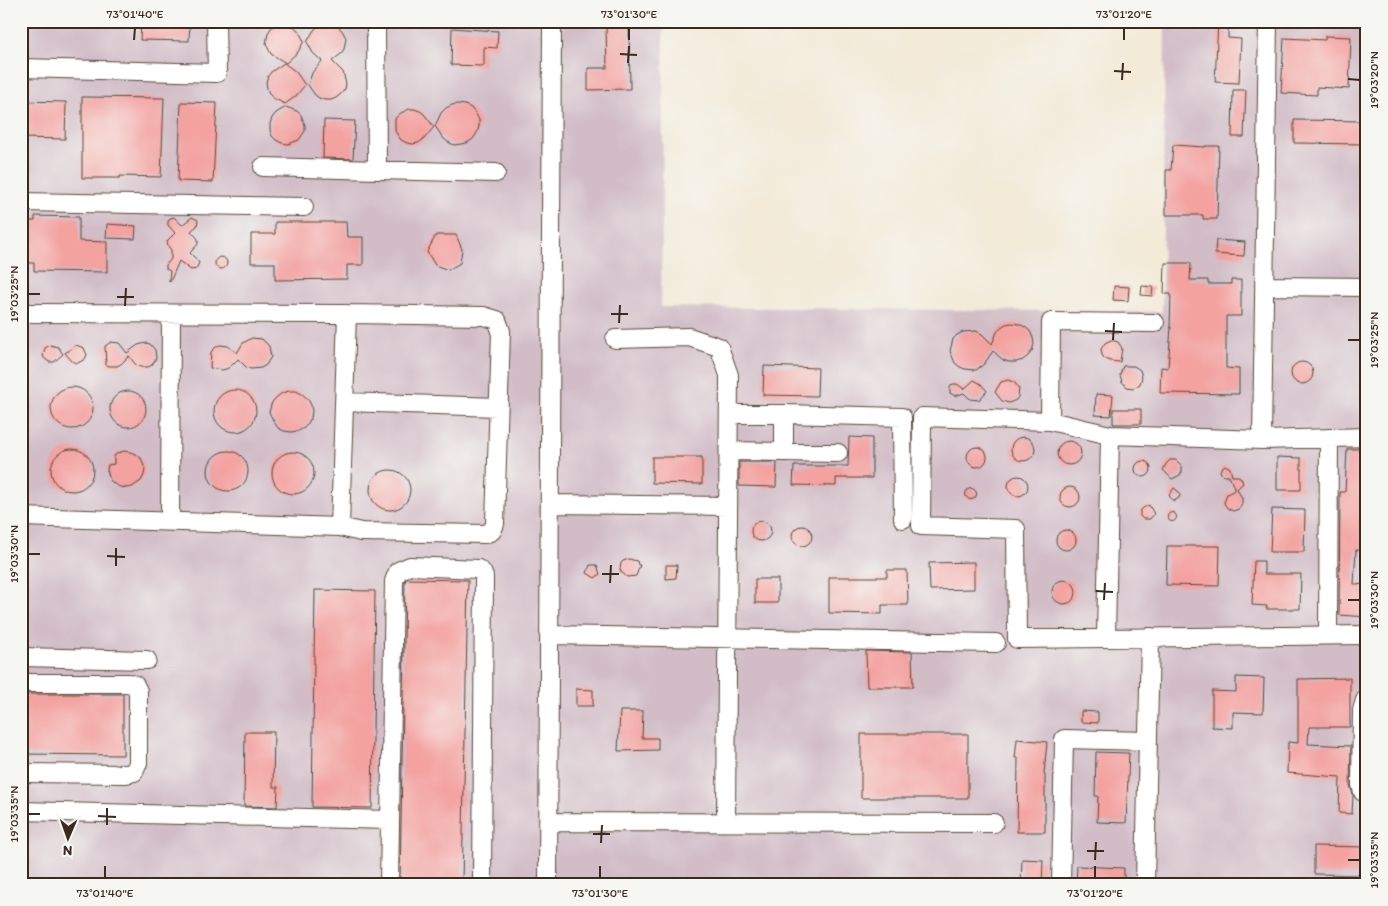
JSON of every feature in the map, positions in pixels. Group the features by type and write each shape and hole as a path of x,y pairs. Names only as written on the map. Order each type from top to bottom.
{"street":[{"path":"21,68 217,73 216,21"},
{"path":"376,21 377,169"},
{"path":"548,885 552,21"},
{"path":"1262,440 1268,21"},
{"path":"263,167 496,173"},
{"path":"21,202 304,207"},
{"path":"1264,286 1367,287"},
{"path":"21,314 484,316 497,320 501,331 495,524 492,531 485,534 361,532 340,527 21,517"},
{"path":"170,522 172,314"},
{"path":"340,527 347,314"},
{"path":"1050,421 1051,322 1155,323"},
{"path":"615,339 689,337 719,347 729,375 726,822"},
{"path":"344,402 498,407"},
{"path":"729,414 902,417 903,519"},
{"path":"784,414 784,452"},
{"path":"1367,437 1262,440 1110,435 1050,421 922,417 921,526 1016,529 1017,639 1367,635"},
{"path":"1106,638 1110,435"},
{"path":"1328,635 1330,438"},
{"path":"729,452 838,453"},
{"path":"550,504 728,506"},
{"path":"389,885 394,581 398,571 410,566 478,569 484,577 482,885"},
{"path":"549,635 996,644"},
{"path":"1145,885 1150,637"},
{"path":"21,657 147,660"},
{"path":"21,683 128,683 135,685 138,690 138,763 134,772 126,774 21,773"},
{"path":"1367,699 1362,710 1361,785 1363,792 1367,794"},
{"path":"1061,885 1064,739 1148,741"},
{"path":"21,812 390,820"},
{"path":"548,822 994,823"}],"shaded area":[{"path":"21,21 664,21 661,307 1162,312 1165,21 1367,21 1367,885 21,885"}],"building":[{"path":"141,21 190,21 189,41 140,40"},
{"path":"324,21 334,21 346,38 341,54 332,61 343,72 346,84 345,89 336,98 331,100 319,98 308,85 312,73 322,61 313,53 307,42 314,30"},
{"path":"1218,21 1228,21 1228,38 1241,39 1239,83 1215,82"},
{"path":"282,23 293,26 298,30 304,41 298,52 286,63 271,54 266,44 271,28 276,24"},
{"path":"606,26 629,26 630,89 588,90 588,68 607,68"},
{"path":"452,28 498,31 497,48 484,47 484,66 451,65"},
{"path":"1325,36 1351,37 1349,89 1317,87 1317,95 1281,93 1284,38 1325,40"},
{"path":"284,63 296,72 305,85 296,96 285,104 269,94 266,82 271,72"},
{"path":"1233,90 1246,90 1244,137 1232,137"},
{"path":"82,97 164,98 161,177 120,176 120,178 82,178"},
{"path":"21,101 66,102 65,139 21,138"},
{"path":"181,102 217,103 213,182 178,181"},
{"path":"458,104 471,108 479,120 479,127 473,139 467,143 454,145 443,138 435,126 441,113 446,108"},
{"path":"286,107 297,111 305,125 305,131 299,140 288,144 276,140 270,130 272,118"},
{"path":"409,109 420,111 434,127 424,139 413,144 401,140 395,131 395,119 399,114"},
{"path":"324,120 355,121 353,159 323,158"},
{"path":"1294,120 1367,121 1366,144 1294,143"},
{"path":"1173,145 1219,146 1217,219 1203,219 1203,215 1166,215 1166,170 1171,170"},
{"path":"35,216 79,217 79,241 107,242 107,272 34,271 34,263 21,263 21,221 35,221"},
{"path":"174,217 182,225 192,217 198,220 197,226 191,231 198,239 198,244 190,253 199,263 196,269 191,270 179,261 170,282 170,271 166,269 166,265 171,259 171,250 167,241 175,233 168,225 168,221"},
{"path":"275,222 346,222 347,237 363,237 363,265 347,265 347,279 275,280 275,263 251,263 251,234 275,234"},
{"path":"107,224 136,226 135,239 106,238"},
{"path":"436,235 456,235 462,249 460,263 448,270 435,265 427,252"},
{"path":"1216,240 1245,242 1244,256 1215,254"},
{"path":"219,257 223,257 227,263 223,269 219,269 215,265 215,261"},
{"path":"1165,263 1191,263 1190,280 1208,280 1208,284 1231,284 1231,280 1241,280 1241,316 1226,316 1226,368 1239,369 1239,394 1160,393 1161,367 1168,368 1171,327 1171,294 1164,294"},
{"path":"1114,286 1129,287 1128,301 1113,300"},
{"path":"1142,286 1153,287 1152,296 1141,295"},
{"path":"1012,323 1025,327 1030,331 1033,338 1032,351 1023,360 1009,362 1003,360 993,351 984,364 976,370 965,369 955,363 950,351 953,339 957,335 963,332 976,331 992,344 1001,327"},
{"path":"252,338 262,339 269,346 271,357 266,365 261,368 251,369 238,359 226,369 210,368 211,352 216,347 220,345 228,346 237,353 243,343"},
{"path":"1111,340 1118,342 1122,348 1120,362 1110,361 1102,355 1101,349 1105,343"},
{"path":"111,342 119,343 127,353 138,345 150,344 155,350 156,358 152,365 148,367 136,365 129,356 117,366 106,365 105,346"},
{"path":"50,345 58,347 63,354 54,362 49,362 43,355 45,348"},
{"path":"76,345 84,348 87,355 85,359 77,363 72,361 65,353"},
{"path":"1302,362 1310,365 1313,373 1310,381 1302,384 1294,381 1291,373 1294,365"},
{"path":"764,366 818,368 817,396 763,395"},
{"path":"1123,366 1134,366 1140,370 1142,377 1140,384 1133,388 1127,387 1122,382 1120,375"},
{"path":"974,380 987,391 979,400 970,399 964,393 955,396 950,393 950,387 953,384 957,384 964,389"},
{"path":"1008,380 1015,383 1019,389 1016,400 1009,403 1002,401 995,392 1001,382"},
{"path":"72,387 87,393 93,408 87,423 72,429 57,423 51,408 57,393"},
{"path":"235,390 250,396 256,411 250,426 235,432 220,426 214,411 220,396"},
{"path":"128,391 135,392 141,396 145,402 145,416 141,422 135,426 128,427 121,426 115,422 111,416 110,409 111,402 115,396 121,392"},
{"path":"296,391 308,399 312,411 311,418 304,428 291,432 278,428 269,412 272,402 282,393"},
{"path":"1096,394 1113,395 1111,416 1095,415"},
{"path":"1113,409 1141,409 1141,424 1113,424"},
{"path":"849,437 872,438 872,478 836,478 836,486 793,485 794,466 848,466"},
{"path":"1023,437 1031,441 1035,449 1031,457 1023,461 1015,457 1011,449 1015,441"},
{"path":"1069,441 1077,445 1081,453 1077,461 1069,465 1061,461 1057,453 1061,445"},
{"path":"977,447 984,450 987,457 984,464 977,467 970,464 967,457 970,450"},
{"path":"72,449 87,455 93,470 87,485 72,491 57,485 51,470 57,455"},
{"path":"1347,449 1367,449 1367,550 1356,550 1354,584 1367,585 1367,617 1339,615 1340,492 1345,492"},
{"path":"124,451 136,454 141,458 145,469 141,481 132,487 126,488 114,484 110,480 107,470 108,465 114,464 114,456"},
{"path":"232,451 239,454 245,460 248,471 247,479 239,488 232,491 224,491 217,488 209,479 208,467 211,460 220,452"},
{"path":"293,452 308,458 314,473 308,488 293,494 278,488 272,473 278,458"},
{"path":"652,457 702,457 702,484 652,483"},
{"path":"1277,457 1301,458 1301,490 1277,490"},
{"path":"1170,460 1176,460 1182,466 1180,475 1172,479 1163,470"},
{"path":"1143,461 1149,463 1151,469 1149,475 1143,477 1137,475 1135,469 1137,463"},
{"path":"739,462 777,462 776,487 739,486"},
{"path":"1225,465 1230,468 1232,476 1239,476 1243,483 1237,489 1242,498 1242,504 1239,509 1233,511 1227,508 1224,503 1227,494 1235,490 1229,476 1224,476 1220,472 1221,468"},
{"path":"390,470 404,476 410,490 404,504 390,510 376,504 370,490 376,476"},
{"path":"1018,476 1025,479 1028,486 1025,493 1018,496 1011,493 1008,486 1011,479"},
{"path":"1070,487 1077,490 1080,497 1077,504 1070,507 1063,504 1060,497 1063,490"},
{"path":"971,488 977,494 971,500 965,494"},
{"path":"1174,488 1180,495 1174,501 1169,495"},
{"path":"1149,505 1154,514 1150,519 1143,519 1140,516 1140,511"},
{"path":"1272,509 1305,510 1304,552 1270,552"},
{"path":"1172,512 1177,517 1172,522 1167,517"},
{"path":"761,521 768,524 771,531 768,538 761,541 754,538 751,531 754,524"},
{"path":"802,526 809,529 812,536 809,543 802,546 795,543 792,536 795,529"},
{"path":"1066,530 1073,533 1076,540 1073,547 1066,550 1059,547 1056,540 1059,533"},
{"path":"1167,546 1220,546 1219,586 1166,585"},
{"path":"629,559 637,561 638,565 640,565 636,576 627,577 621,572 621,563"},
{"path":"1254,561 1264,561 1264,574 1301,574 1300,609 1266,609 1267,606 1252,605"},
{"path":"974,562 974,589 930,590 929,563"},
{"path":"590,565 597,565 600,574 595,578 587,573"},
{"path":"666,565 677,565 676,578 666,579"},
{"path":"887,570 907,570 908,605 882,605 882,614 829,613 829,577 887,577"},
{"path":"406,579 468,580 462,885 400,885"},
{"path":"755,579 778,579 778,603 755,603"},
{"path":"1064,580 1073,583 1076,592 1073,601 1064,604 1055,601 1052,592 1055,583"},
{"path":"315,590 375,591 372,808 312,807"},
{"path":"866,651 912,652 913,687 867,687"},
{"path":"1236,677 1264,678 1263,713 1233,712 1233,728 1212,727 1212,691 1236,692"},
{"path":"1350,678 1350,727 1309,727 1308,744 1351,746 1350,785 1353,795 1352,814 1339,813 1340,777 1287,773 1288,742 1298,743 1298,679"},
{"path":"576,689 593,690 593,706 576,706"},
{"path":"21,694 123,694 123,755 21,754"},
{"path":"620,711 643,711 642,738 658,738 658,750 618,751"},
{"path":"1081,711 1098,712 1098,723 1081,722"},
{"path":"245,732 274,732 273,787 278,787 277,807 244,806"},
{"path":"861,734 968,734 968,798 861,798"},
{"path":"1017,739 1047,742 1044,774 1045,832 1017,832 1018,758 1015,758"},
{"path":"1096,752 1129,753 1126,823 1097,822 1098,796 1095,796"},
{"path":"1314,846 1367,847 1367,875 1314,874"},
{"path":"1022,859 1043,860 1042,885 1021,885"},
{"path":"1077,866 1124,868 1124,885 1076,885"}]}
